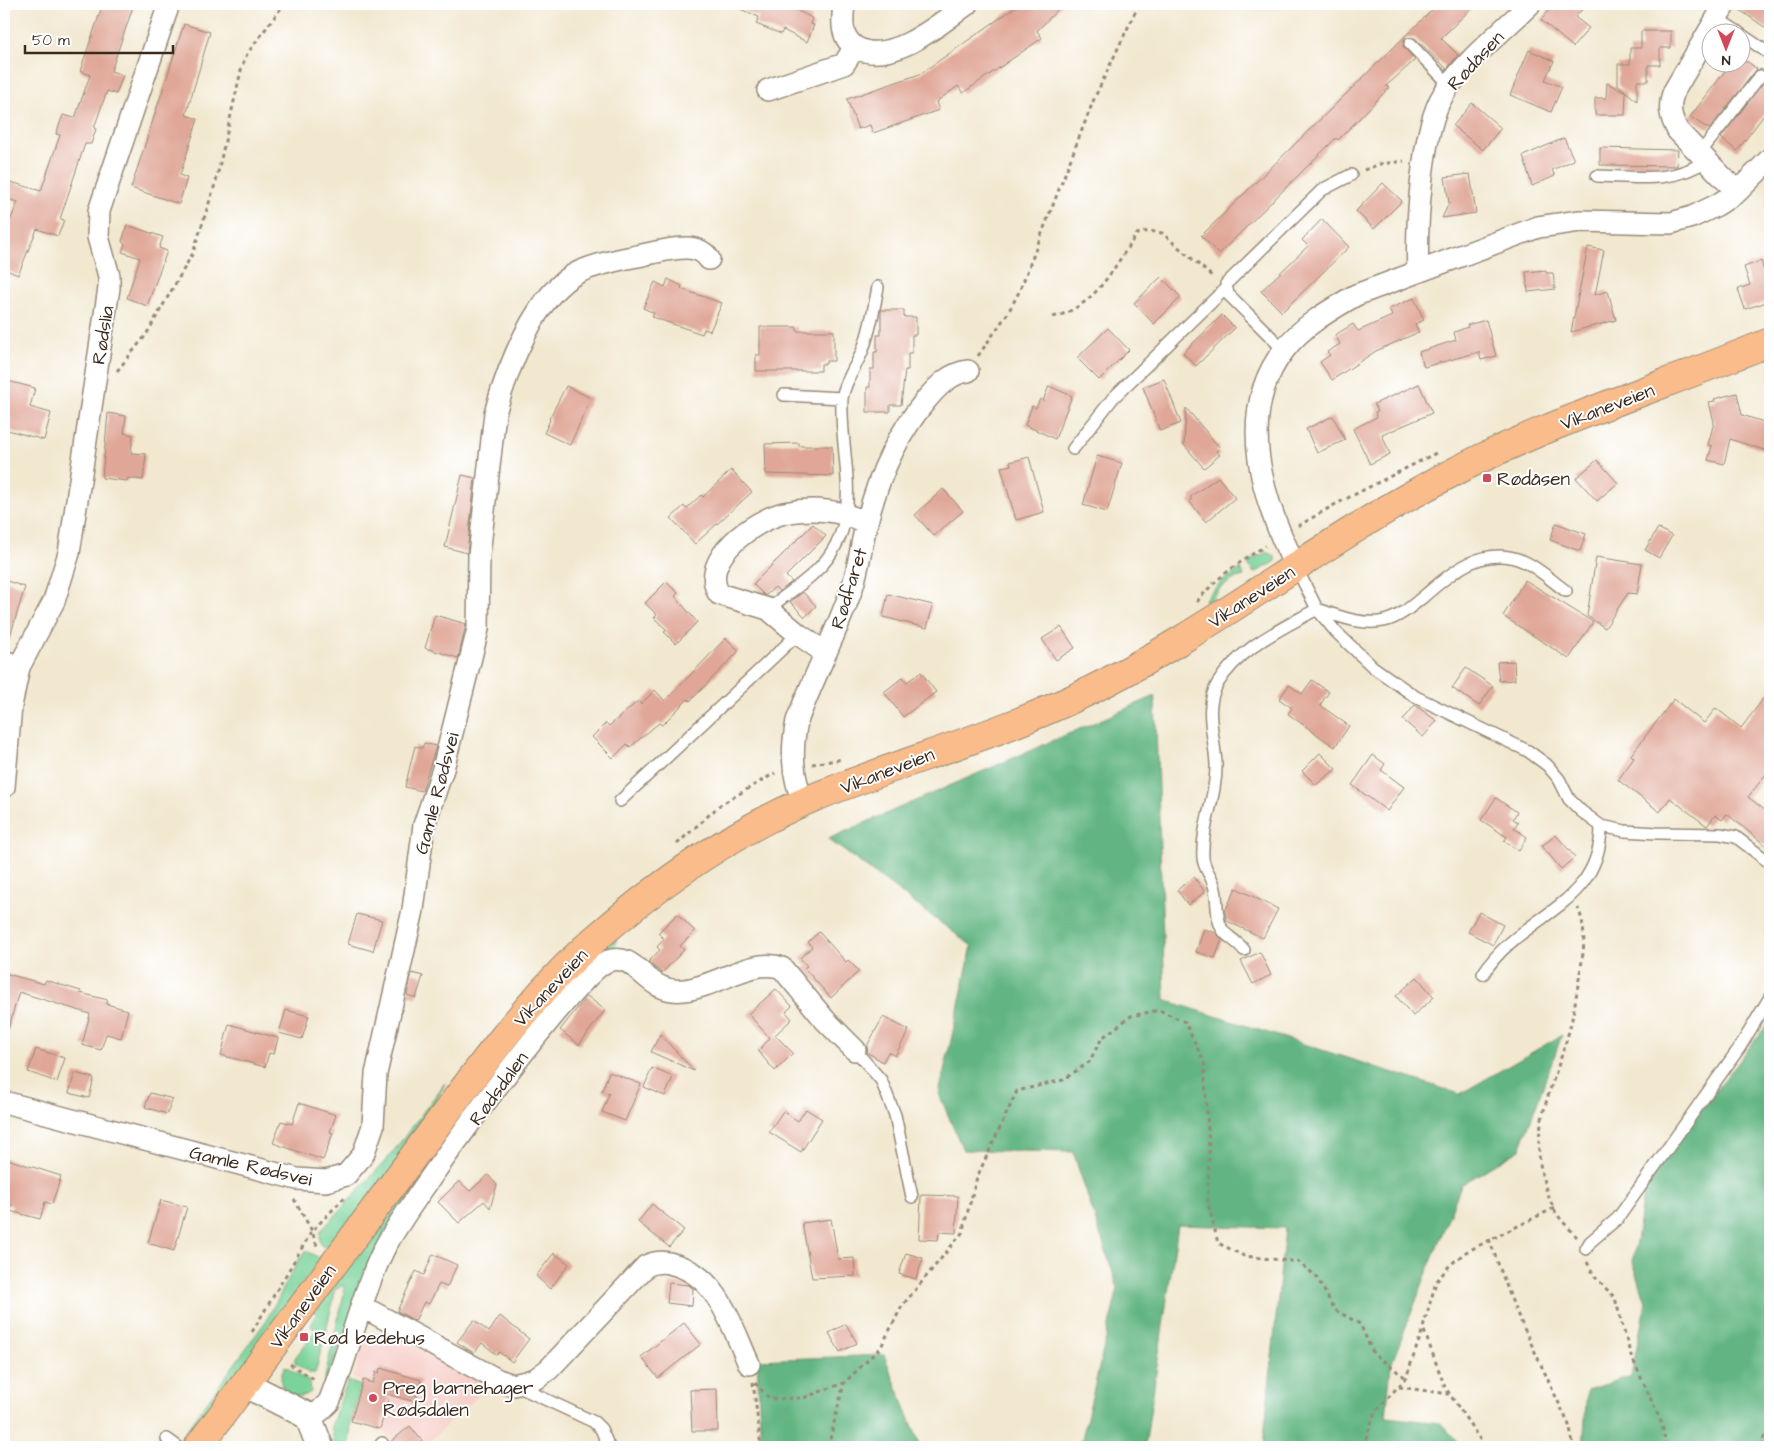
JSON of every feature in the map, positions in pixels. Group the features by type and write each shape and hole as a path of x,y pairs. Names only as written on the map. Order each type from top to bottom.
{"main road":[{"name":"Vikaneveien","path":"198,1447 480,1068 557,977 588,945 660,886 736,838 803,802 1079,696 1156,656 1423,488 1502,448 1770,342"}],"street":[{"name":"Rødslia","path":"4,787 11,664 54,601 69,553 109,288 109,276 98,237 99,211 169,4"},
{"path":"844,4 843,32 847,40 855,47 866,52 878,53 895,49 928,32 967,4"},
{"name":"Rødåsen","path":"1418,272 1425,160 1434,114 1450,85 1530,4"},
{"path":"1720,11 1670,100 1672,121 1678,131 1737,192"},
{"path":"768,90 844,64 855,47"},
{"path":"1296,567 1280,537 1267,496 1257,431 1259,406 1266,381 1284,350 1314,321 1356,295 1538,227 1580,221 1671,223 1692,217 1737,192 1770,159"},
{"name":"Gamle Rødsvei","path":"4,1102 281,1176 312,1180 337,1179 356,1165 363,1155 373,1126 376,1074 411,919 424,825 443,769 478,629 479,556 495,413 502,390 518,352 544,304 560,285 579,272 603,264 669,250 697,249 706,254 709,259"},
{"name":"Rødfaret","path":"803,802 793,766 797,721 852,587 857,518 883,470 896,441 912,417 948,378 959,372 968,371"},
{"name":"Rødfaret","path":"824,652 798,634 768,609 719,594 715,589 714,572 721,557 757,524 770,517 803,511 827,510 857,518"},
{"name":"Rødsdalen","path":"308,1416 320,1411 329,1402 384,1250 397,1226 552,1017 584,979 596,968 607,961 618,959 628,961 659,988 677,990 712,984 756,966 766,965 782,968 825,1020 855,1050"},
{"path":"363,1307 470,1366 513,1385 537,1378 549,1369 646,1266 660,1262 684,1267 702,1278 713,1290 751,1372"},
{"path":"245,1384 308,1416 320,1447"}],"lane":[{"path":"1720,11 1729,22"},
{"path":"1752,42 1770,54"},
{"path":"1410,44 1450,85"},
{"path":"1597,176 1653,178 1683,174 1703,157 1760,76"},
{"path":"1073,449 1113,398 1322,190 1351,176"},
{"path":"768,609 816,570 857,518 848,493 842,398 844,386 868,335 878,287"},
{"path":"1226,287 1284,350"},
{"path":"784,395 842,398"},
{"path":"1244,950 1224,932 1221,926 1215,886 1204,869 1203,860 1204,833 1216,766 1211,722 1212,696 1217,684 1236,660 1257,644 1317,609 1356,621 1387,621 1410,608 1460,567 1486,557 1512,557 1527,563 1566,591"},
{"path":"1296,567 1317,609 1356,652 1391,681 1441,710 1528,751 1547,765 1559,779 1569,799 1601,826 1649,833 1720,834 1736,837 1770,863"},
{"path":"620,801 798,634"},
{"path":"1483,974 1506,946 1572,895 1587,879 1594,866 1601,844 1601,826"},
{"path":"1586,1249 1590,1242 1618,1218 1740,1046 1770,998"},
{"path":"855,1050 884,1086 899,1130 912,1196"},
{"path":"513,1385 594,1422 601,1430 609,1447"},
{"path":"167,1439 178,1447"}],"path":[{"path":"95,381 110,378 146,335 193,253 216,181 242,66 248,54 284,4"},
{"path":"968,371 1008,313 1020,290 1094,99 1139,4"},
{"path":"1351,176 1380,164 1425,160"},
{"path":"1053,317 1069,313 1094,296 1137,234 1148,231 1162,234 1226,287"},
{"path":"1210,585 1231,568 1280,537"},
{"path":"1572,895 1582,918 1585,948 1569,1031 1542,1112 1538,1137 1539,1162 1554,1208 1586,1249 1588,1268 1615,1298 1630,1353 1662,1424 1666,1447"},
{"path":"751,1372 770,1399 803,1398 844,1383 881,1347 902,1306 962,1233 977,1177 1017,1091 1063,1080 1089,1062 1102,1038 1131,1016 1159,1010 1185,1022 1204,1062 1209,1148 1208,1203 1218,1243 1244,1256 1299,1262 1316,1276 1335,1310 1360,1324 1373,1353 1406,1378"},
{"path":"281,1176 312,1231 315,1245 322,1253"},
{"path":"1363,1447 1375,1412 1406,1378 1436,1282 1455,1260 1489,1239 1554,1208"},
{"path":"1489,1239 1515,1309 1569,1425 1574,1447"},
{"path":"1423,1328 1450,1394 1485,1447"},
{"path":"290,1364 318,1381"},
{"path":"751,1372 761,1447"},
{"path":"828,1447 844,1383"},
{"path":"1398,1387 1450,1394"},
{"path":"1761,1447 1764,1437 1770,1431"}],"shaded area":[{"path":"386,1331 490,1385 423,1447 398,1447 380,1429 353,1422 361,1381 353,1379 366,1335"}],"green space":[{"path":"1267,552 1275,556 1275,562 1254,573 1247,562"},
{"path":"1241,569 1244,576 1236,578 1220,588 1209,602 1204,600 1221,582"},
{"path":"1155,696 1165,1000 1460,1094 1562,1035 1520,1149 1461,1185 1391,1365 1386,1417 1441,1423 1462,1447 1263,1447 1285,1228 1178,1225 1145,1447 1080,1447 1118,1288 1073,1152 963,1150 939,1094 972,946 828,839"},
{"path":"610,938 616,939 616,944 557,1002 385,1232 325,1384 324,1381 344,1293 343,1285 334,1290 334,1298 315,1373 309,1373 295,1363 295,1358 316,1330 311,1326 322,1298 455,1119 534,1022"},
{"path":"1770,1021 1770,1447 1583,1447 1587,1390 1631,1376 1646,1302 1633,1262 1645,1181"},
{"path":"445,1083 426,1122 335,1245 323,1247 320,1242 320,1232 390,1156"},
{"path":"306,1251 320,1258 279,1319 184,1446 180,1444 180,1439 266,1321 298,1261"},
{"path":"884,1355 921,1447 761,1447 757,1360"},
{"path":"285,1366 310,1382 311,1392 296,1396 286,1392 282,1387 281,1381"},
{"path":"348,1381 361,1386 351,1421 349,1447 335,1447 331,1426"}],"building":[{"path":"103,4 134,4 111,71 123,75 116,94 107,91 94,128 96,129 91,144 85,144 60,219 64,220 58,236 37,229 18,275 4,269 4,235 18,202 4,198 4,180 41,191 60,135 56,134 63,115 75,118 90,75 80,71"},
{"path":"728,4 794,4 792,8 812,18 810,24 814,25 807,42 783,30 781,34 756,24 759,17"},
{"path":"1020,4 1063,4 1037,31 1042,38 963,93 958,86 936,102 939,110 873,133 870,125 858,129 847,99 920,74"},
{"path":"1438,4 1476,4 1441,38 1458,55 1447,69 1415,38 1405,38 1403,46 1415,60 1386,86 1389,88 1338,140 1336,138 1219,254 1201,236"},
{"path":"1554,4 1587,4 1575,17 1589,28 1573,47 1541,20"},
{"path":"1737,4 1770,4 1770,31 1737,8"},
{"path":"184,24 210,32 186,115 198,119 180,175 187,178 179,204 131,188"},
{"path":"1641,31 1671,31 1671,48 1660,48 1660,65 1648,65 1648,81 1637,81 1637,101 1618,85 1618,64 1630,64 1630,48 1641,48"},
{"path":"1529,50 1554,61 1545,80 1562,87 1551,112 1510,95"},
{"path":"1752,65 1757,69 1709,129 1690,117 1724,72 1752,72"},
{"path":"1767,77 1770,79 1770,107 1737,151 1721,138"},
{"path":"1607,83 1626,92 1625,115 1595,115 1595,98 1606,98"},
{"path":"1472,103 1501,128 1483,150 1453,126"},
{"path":"1564,138 1574,160 1552,170 1555,176 1532,186 1523,156"},
{"path":"1600,148 1678,150 1677,166 1600,165"},
{"path":"1470,174 1476,213 1442,218 1449,203 1445,177"},
{"path":"1383,183 1402,201 1374,229 1356,211"},
{"path":"1322,219 1349,247 1282,312 1261,291 1308,246 1302,240"},
{"path":"127,225 163,237 159,248 167,251 147,306 127,298 140,258 122,252 125,244 122,242"},
{"path":"1588,247 1604,250 1595,295 1608,291 1616,320 1571,332"},
{"path":"1761,261 1764,271 1770,269 1770,301 1745,309 1738,289 1750,285 1744,267"},
{"path":"1546,270 1546,273 1553,273 1555,289 1528,292 1526,272"},
{"path":"1161,277 1181,297 1154,324 1134,303"},
{"path":"668,279 682,286 681,289 722,303 710,331 704,329 702,334 652,317 654,313 643,308 655,282 665,287"},
{"path":"1414,298 1424,320 1415,324 1419,332 1376,351 1332,380 1320,362 1330,355 1327,352 1340,344 1335,335 1353,324 1358,331 1392,316 1389,309"},
{"path":"881,310 904,310 904,317 916,317 916,335 912,335 912,353 908,353 908,370 905,370 901,405 890,405 890,412 867,412 867,387 870,387 870,369 874,369 877,335 881,335"},
{"path":"1222,315 1235,328 1196,366 1183,353"},
{"path":"1486,320 1496,356 1481,360 1479,352 1424,367 1419,352 1456,340 1454,332 1468,327 1467,325"},
{"path":"760,327 797,327 797,331 834,331 834,361 826,361 826,364 821,364 821,371 756,371 756,355 760,355"},
{"path":"1108,328 1129,350 1099,380 1077,358"},
{"path":"1164,379 1181,423 1160,431 1143,387"},
{"path":"4,380 35,388 30,407 51,413 44,440 4,429"},
{"path":"1419,384 1432,413 1382,435 1390,454 1370,464 1353,429 1377,417 1375,412 1378,411 1374,404"},
{"path":"566,386 591,398 570,445 544,433"},
{"path":"1049,386 1072,396 1055,439 1025,425 1032,406 1036,408 1040,399 1043,401"},
{"path":"1737,393 1742,415 1770,424 1770,452 1730,439 1724,464 1708,460 1712,446 1708,445 1714,422 1709,402"},
{"path":"1186,408 1220,448 1216,451 1220,455 1204,468 1184,445"},
{"path":"108,413 126,416 124,433 133,435 131,453 146,454 143,480 128,478 127,481 102,478"},
{"path":"1333,416 1345,440 1317,453 1306,429"},
{"path":"799,443 799,446 832,446 833,476 766,474 765,444"},
{"path":"1097,456 1122,463 1107,512 1083,505"},
{"path":"1029,457 1044,512 1016,520 1001,467 1011,465 1010,462"},
{"path":"1597,460 1618,483 1597,501 1576,478"},
{"path":"731,470 752,492 695,544 671,518 684,506 686,509 701,495 703,497"},
{"path":"462,475 475,478 467,553 445,547"},
{"path":"1218,477 1235,498 1206,522 1189,501 1192,499 1190,497"},
{"path":"943,489 963,511 934,536 915,515"},
{"path":"1556,523 1586,534 1580,551 1550,540"},
{"path":"813,524 826,536 786,576 792,582 779,591 775,587 764,595 753,584"},
{"path":"1658,528 1672,536 1659,558 1645,550"},
{"path":"1596,557 1642,564 1637,594 1628,593 1605,628 1587,616"},
{"path":"4,580 25,587 8,643 4,642"},
{"path":"1525,580 1593,622 1569,659 1503,616"},
{"path":"666,582 678,593 675,596 697,622 676,644 664,632 667,630 654,618 657,615 645,603"},
{"path":"803,592 816,606 805,617 790,602"},
{"path":"888,594 933,605 927,628 883,617"},
{"path":"435,615 466,624 458,658 425,648"},
{"path":"1061,627 1075,648 1056,660 1042,639"},
{"path":"726,638 739,651 690,701 688,699 662,725 659,723 630,747 627,744 613,758 592,737 606,723 609,726 638,701 641,704 655,690 665,701"},
{"path":"1514,661 1515,680 1499,681 1497,662"},
{"path":"1466,668 1493,686 1479,706 1452,688"},
{"path":"921,672 936,692 903,717 884,692 903,677 907,682"},
{"path":"1312,680 1329,692 1320,705 1349,726 1335,747 1288,714 1292,708 1279,699 1289,685 1302,694"},
{"path":"1770,690 1770,769 1748,797 1770,814 1770,849 1727,814 1722,820 1715,815 1707,826 1670,798 1660,812 1618,780 1634,758 1631,755 1674,699 1704,723 1716,708 1741,728"},
{"path":"1415,705 1437,721 1423,737 1403,720"},
{"path":"424,743 436,746 422,791 405,787 415,746 422,748"},
{"path":"1320,753 1336,769 1316,785 1302,771"},
{"path":"1373,755 1385,764 1381,770 1404,787 1387,811 1352,785"},
{"path":"1496,798 1517,812 1513,819 1518,822 1514,828 1527,837 1519,851 1504,841 1507,837 1481,820"},
{"path":"1556,835 1575,857 1561,869 1542,846"},
{"path":"1194,877 1205,892 1188,905 1177,890"},
{"path":"1236,888 1278,909 1263,938 1227,921 1225,911"},
{"path":"1479,912 1503,925 1493,945 1468,932"},
{"path":"357,914 382,920 373,951 348,944"},
{"path":"677,914 695,931 680,946 684,950 662,973 648,962 660,950 657,947 664,939 658,933"},
{"path":"1204,929 1216,933 1222,940 1215,958 1196,952"},
{"path":"819,932 846,962 848,960 859,971 831,998 804,968 807,966 800,958 812,947 808,942"},
{"path":"1260,952 1271,975 1253,984 1241,961"},
{"path":"4,973 44,984 46,980 81,991 80,993 108,1000 106,1004 128,1010 121,1038 106,1034 101,1050 82,1045 90,1014 19,992 8,1030 4,1029"},
{"path":"412,973 423,976 416,998 407,995"},
{"path":"1417,977 1434,997 1413,1016 1396,996"},
{"path":"776,989 792,1006 786,1012 792,1019 775,1035 793,1053 775,1071 758,1051 770,1038 748,1014"},
{"path":"587,996 605,1010 579,1045 560,1030"},
{"path":"286,1010 309,1016 302,1039 279,1033"},
{"path":"883,1017 909,1030 895,1056 888,1052 883,1062 868,1053 867,1046"},
{"path":"229,1024 278,1038 274,1054 269,1053 265,1067 221,1055"},
{"path":"660,1034 694,1071 651,1052"},
{"path":"36,1049 65,1058 57,1082 28,1072"},
{"path":"652,1068 673,1077 665,1096 644,1087"},
{"path":"609,1072 641,1084 625,1121 602,1112 609,1094 602,1091"},
{"path":"75,1073 94,1078 89,1098 69,1093"},
{"path":"150,1093 173,1099 167,1114 145,1107"},
{"path":"299,1103 336,1115 330,1132 333,1133 323,1160 273,1143 281,1121 292,1124"},
{"path":"806,1109 822,1119 801,1152 769,1132 783,1111 798,1121"},
{"path":"4,1158 61,1176 52,1204 45,1202 40,1219 10,1211 12,1205 4,1204"},
{"path":"488,1175 497,1185 490,1208 484,1201 459,1223 438,1202 459,1181 470,1191"},
{"path":"921,1195 958,1196 956,1233 939,1232 938,1240 919,1239"},
{"path":"161,1200 187,1207 174,1251 148,1243"},
{"path":"652,1204 684,1230 669,1247 638,1222"},
{"path":"831,1219 838,1259 854,1258 855,1276 812,1278 802,1223"},
{"path":"554,1253 569,1264 550,1289 536,1276"},
{"path":"906,1253 923,1258 916,1279 899,1274"},
{"path":"433,1254 457,1265 447,1287 439,1284 429,1304 424,1302 415,1321 397,1311 416,1271 424,1275"},
{"path":"669,1283 689,1285 693,1289 692,1306 667,1303"},
{"path":"500,1316 529,1339 512,1362 499,1352 497,1355 482,1343 474,1353 457,1342 474,1320 489,1332"},
{"path":"684,1323 701,1344 658,1378 641,1357"},
{"path":"846,1324 857,1343 840,1352 829,1333"},
{"path":"380,1368 421,1380 415,1402 383,1393 388,1400 380,1429 351,1421 363,1380 373,1383 376,1372 379,1373"},
{"path":"717,1389 718,1431 692,1431 690,1390"},
{"path":"410,1426 427,1447 388,1447 389,1443"}],"place":[{"name":"Rødåsen","path":"1487,478"},
{"name":"Rød bedehus","path":"304,1337"},
{"name":"Preg barnehager Rødsdalen","path":"373,1398"}]}
